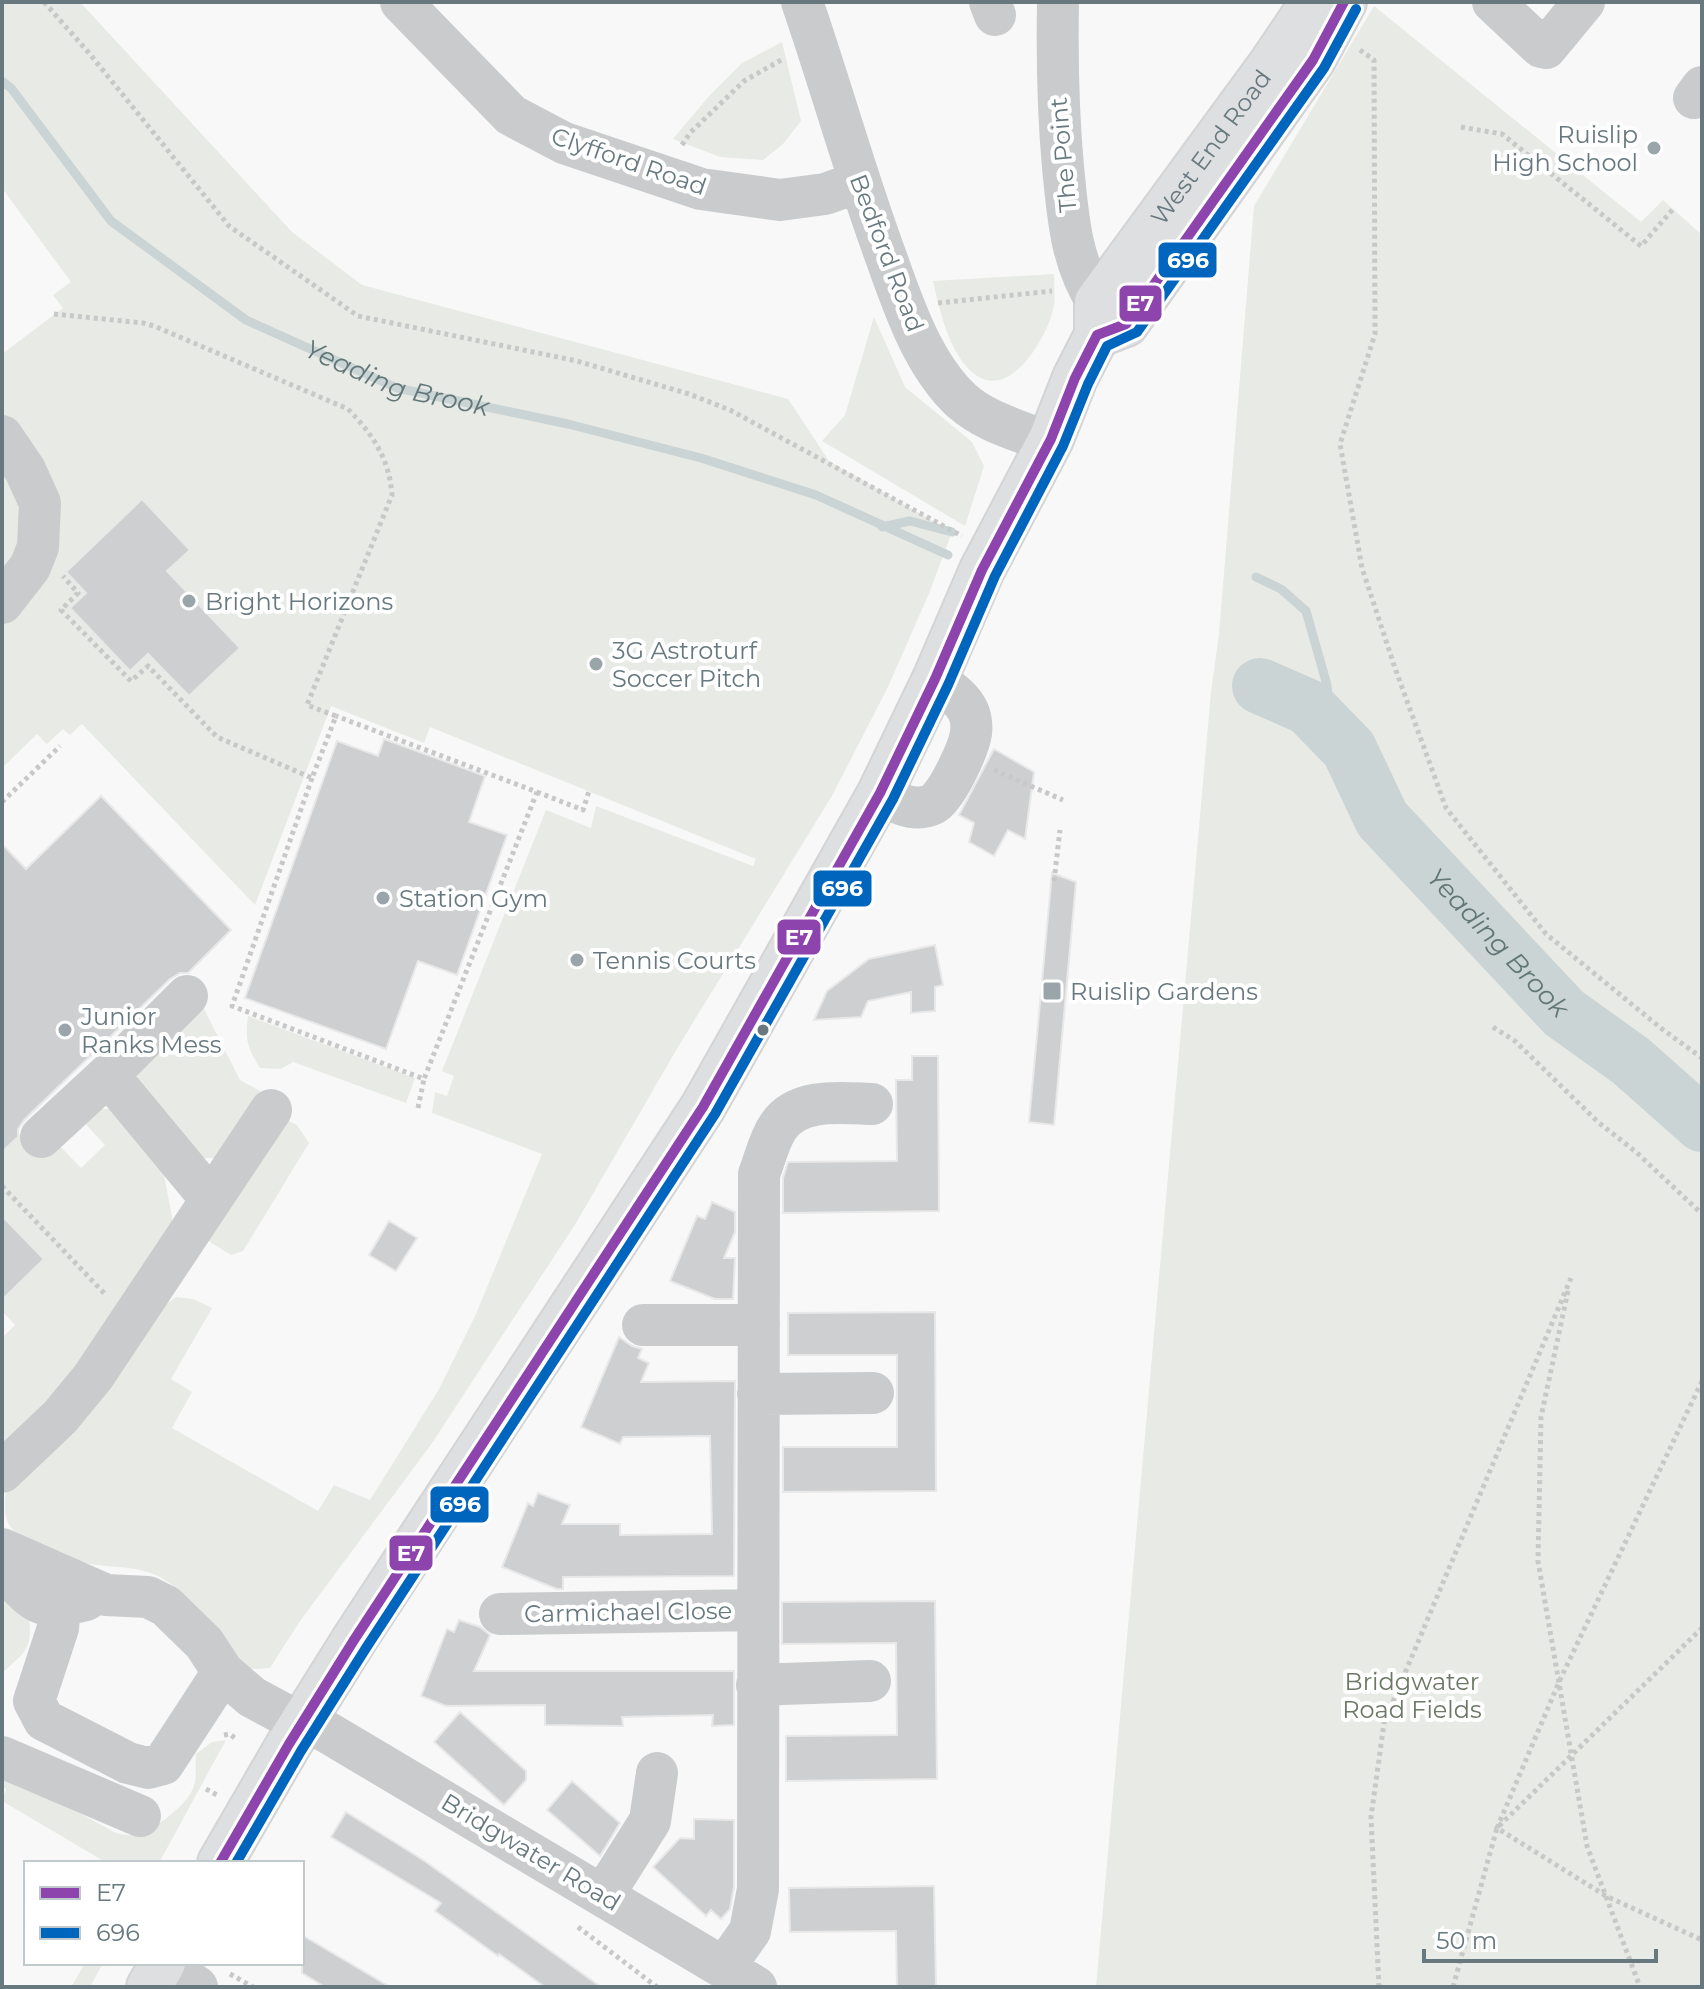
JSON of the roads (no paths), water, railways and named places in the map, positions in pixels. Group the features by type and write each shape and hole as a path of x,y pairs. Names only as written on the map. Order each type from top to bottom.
{"main road":[{"name":"West End Road","path":"221,1861 303,1721 703,1107 880,793 935,679 982,570 1049,443 1075,378 1085,309 1272,63 1313,2"},
{"name":"West End Road","path":"1085,309 1126,324 1313,60 1344,2"},
{"path":"149,1987 162,1965"}],"street":[{"name":"Clyfford Road","path":"401,2 511,115 564,143 701,189 780,200 825,194 859,182"},
{"name":"Bedford Road","path":"802,2 859,182 906,312 928,357 959,398 984,419 1049,443"},
{"name":"The Point","path":"1058,2 1057,94 1068,225 1085,309"},
{"path":"1493,2 1541,47 1546,48 1584,2"},
{"path":"2,436 25,470 40,503 38,547 30,567 2,603"},
{"path":"880,793 898,805 916,807 933,804 944,795 971,736 971,721 957,696 935,679"},
{"path":"41,1137 187,996"},
{"path":"108,1075 210,1198"},
{"name":"Carmichael Close","path":"740,1977 758,1889 759,1174 779,1125 799,1108 833,1103 872,1104"},
{"path":"2,1472 60,1417 177,1272 210,1198 271,1110"},
{"path":"643,1325 759,1325"},
{"path":"758,1394 873,1393"},
{"path":"2,1549 106,1595"},
{"path":"2,1569 39,1604 60,1606 106,1595 148,1597 166,1606 204,1643 223,1672 163,1764 148,1768 128,1763 44,1720 34,1701 58,1628 60,1606"},
{"name":"Carmichael Close","path":"500,1614 757,1610"},
{"name":"Bridgwater Road","path":"223,1672 252,1697 303,1721 604,1894 740,1977"},
{"path":"2,1694 41,1679"},
{"path":"757,1685 870,1681"},
{"path":"2,1757 140,1816"},
{"path":"604,1894 650,1821 657,1773"},
{"path":"166,1965 197,1987"}],"waterway":[{"name":"Yeading Brook","path":"2,81 11,88 111,221 246,320 397,388 568,424 701,458 816,495 948,555"},
{"name":"Yeading Brook","path":"882,527 910,521 952,532"},
{"name":"Yeading Brook","path":"1256,577 1281,589 1306,611 1327,685 1331,730"},
{"name":"Yeading Brook","path":"1260,686 1308,707 1349,749 1382,819 1564,1013 1631,1061 1702,1124"}],"place":[{"name":"Ruislip High School","path":"1654,148"},
{"name":"Bright Horizons","path":"189,601"},
{"name":"3G Astroturf Soccer Pitch","path":"596,664"},
{"name":"Station Gym","path":"383,898"},
{"name":"Tennis Courts","path":"577,960"},
{"name":"Ruislip Gardens","path":"1052,991"},
{"name":"Junior Ranks Mess","path":"65,1030"}],"park label":[{"name":"Bridgwater Road Fields","path":"1412,1695"}]}
